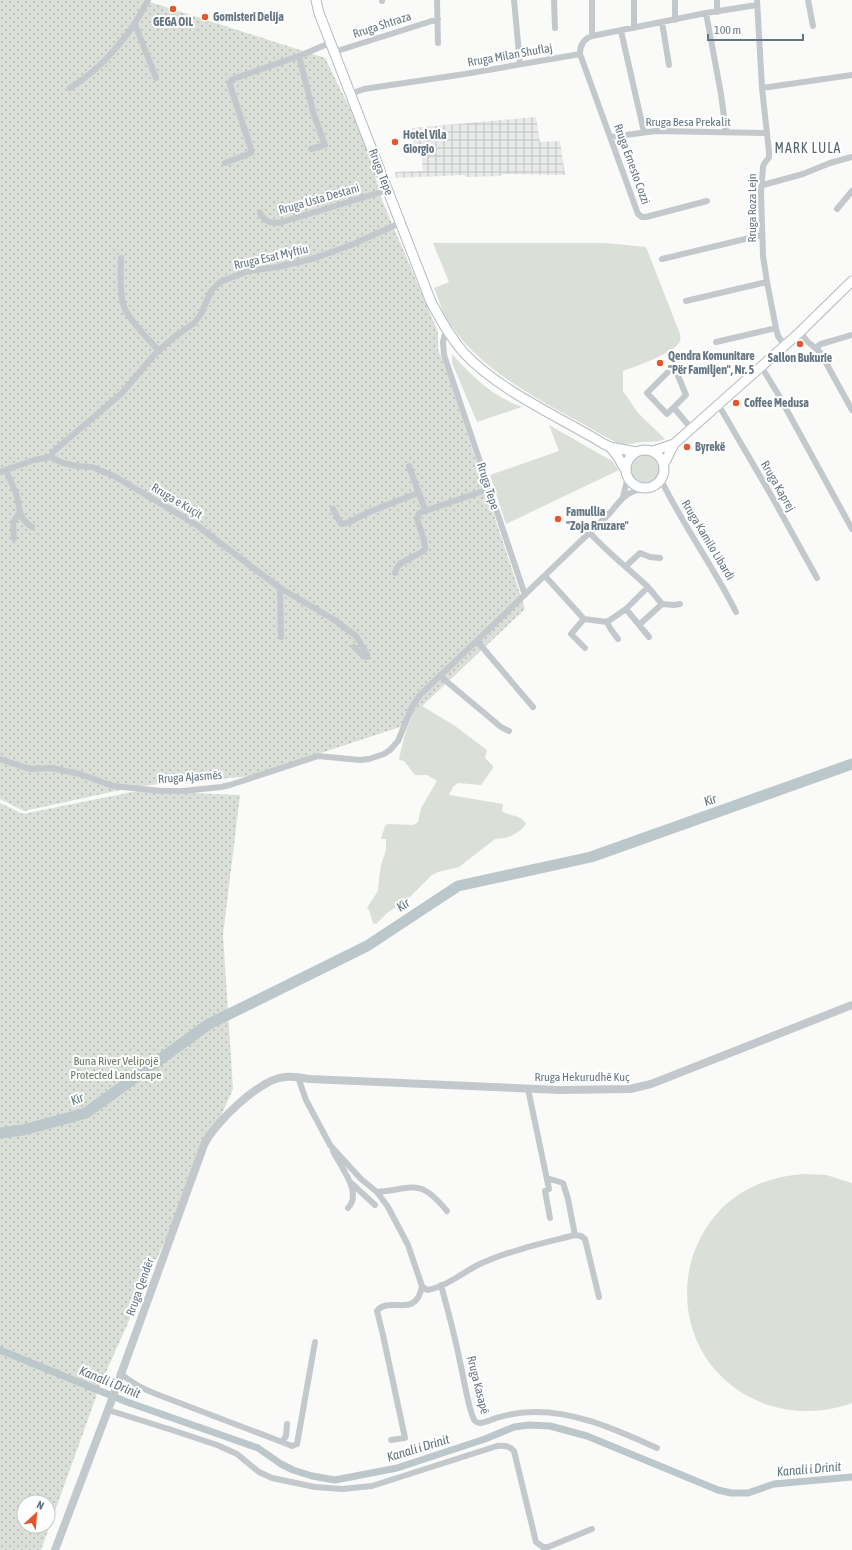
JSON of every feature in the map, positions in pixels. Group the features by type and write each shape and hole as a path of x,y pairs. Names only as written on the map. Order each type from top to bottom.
{"main road":[{"name":"Rruga Tepe","path":"310,0 319,13"},
{"name":"Rruga Tepe","path":"316,0 330,43 431,302 446,330 463,352 499,383 610,447 636,452"},
{"path":"664,464 660,456 653,451 644,449 630,456 626,463 627,474 636,486 649,488 656,485 661,480 664,472 664,464 674,444 800,332 852,281"},
{"path":"653,451 674,444"},
{"name":"Rruga Tepe","path":"610,447 618,457 627,474"}],"street":[{"path":"70,88 112,52 135,24 148,0"},
{"path":"437,0 438,43"},
{"path":"514,0 520,64"},
{"path":"554,0 555,28"},
{"path":"592,0 592,36"},
{"path":"634,0 634,28"},
{"path":"675,0 675,20"},
{"path":"717,0 717,12"},
{"path":"808,0 813,26"},
{"path":"580,54 580,48 584,41 592,36 757,3"},
{"name":"Rruga Roza Lejn","path":"757,3 762,88 769,158 764,164 761,192 762,236 767,282 776,328 778,336 784,346"},
{"path":"706,14 721,94 726,132"},
{"name":"Rruga Shtraza","path":"334,52 438,19"},
{"path":"662,22 669,65"},
{"path":"135,24 156,78"},
{"path":"621,31 644,132"},
{"path":"225,163 251,153 230,82 233,79 299,56 330,43"},
{"name":"Rruga Milan Shuflaj","path":"350,94 364,89 580,54"},
{"name":"Rruga Ernesto Cozzi","path":"580,54 638,214 642,217 707,201"},
{"path":"299,56 314,114 325,145 311,149"},
{"path":"762,88 852,75"},
{"name":"Rruga Besa Prekalit","path":"610,137 656,131 766,133"},
{"path":"763,184 803,174 830,163 852,157"},
{"name":"Rruga Usta Destani","path":"260,214 269,223 282,222 388,190"},
{"path":"837,209 852,192"},
{"name":"Rruga Esat Myftiu","path":"50,457 54,451 122,393 159,351 173,338 194,323 201,314 215,285 226,279 248,271 278,267 315,258 351,245 400,223"},
{"path":"662,259 762,236"},
{"path":"121,258 121,284 125,308 159,351"},
{"path":"686,301 767,282"},
{"path":"716,342 776,328"},
{"name":"Rruga Tepe","path":"446,330 443,342 444,355 525,595"},
{"path":"800,332 808,342 820,352 852,410"},
{"path":"815,348 821,344 852,334"},
{"path":"674,366 686,395 674,408 667,414 647,393 674,366"},
{"path":"761,366 852,529"},
{"name":"Rruga Kaprej","path":"718,404 817,578"},
{"path":"674,408 691,428"},
{"path":"32,526 27,524 19,513 16,492 3,471 34,460 50,457"},
{"name":"Rruga e Kuçit","path":"50,457 63,463 92,467 128,484 209,533 280,588 333,619 356,636 367,654 367,658 354,647"},
{"path":"408,466 425,510"},
{"path":"623,497 627,474"},
{"name":"Rruga Kamilo Libardi","path":"661,480 676,510 723,586 736,612"},
{"path":"509,732 440,676 590,533 610,513 623,497 630,492 643,488"},
{"path":"395,573 398,565 426,549 417,518 419,512 489,489"},
{"path":"333,509 342,524 418,493"},
{"path":"14,538 13,523 19,513"},
{"path":"590,533 648,587 662,604 680,604"},
{"path":"626,566 640,552 650,557 660,558"},
{"path":"545,576 584,619 607,622 626,610 648,587"},
{"path":"280,588 281,637"},
{"path":"639,625 662,604"},
{"path":"626,610 649,637"},
{"path":"584,619 571,634 585,648"},
{"path":"607,622 618,639"},
{"path":"477,641 533,707"},
{"name":"Rruga Ajasmës","path":"0,759 30,769 52,768 80,774 113,786 162,791 183,791 221,787 318,756 360,760 369,759 384,754 398,741 415,701 440,676"},
{"name":"Rruga Hekurudhë Kuç","path":"298,1078 528,1089 616,1090 636,1088 651,1084 852,1004"},
{"name":"Rruga Qendër","path":"55,1550 117,1386 207,1138 234,1107 258,1089 285,1076 298,1078"},
{"path":"298,1078 306,1100 350,1182 353,1199 352,1205 348,1208"},
{"path":"528,1089 549,1189 545,1191 550,1218"},
{"path":"330,1145 361,1179 376,1192 388,1207 408,1245 422,1286 421,1295 417,1301 412,1304 385,1306 377,1311 405,1438 391,1440"},
{"path":"547,1178 563,1183 568,1199 574,1235"},
{"path":"350,1182 375,1205"},
{"path":"376,1192 417,1186 436,1197 448,1211"},
{"path":"422,1286 427,1290 441,1285 484,1262 574,1235 581,1236 585,1239 599,1297"},
{"name":"Rruga Kasapë","path":"441,1285 473,1419 476,1422 481,1423 501,1416 533,1412 554,1413 575,1416 658,1448"},
{"path":"121,1374 140,1387 156,1394 292,1446 297,1444 315,1342"},
{"path":"108,1408 217,1445 237,1454 259,1472 272,1478 315,1486 342,1489 372,1486 504,1445 510,1447 514,1451 536,1542 543,1547 548,1546 592,1529"},
{"path":"282,1442 286,1436 287,1424"}],"shaded area":[{"path":"536,117 540,142 560,141 565,175 505,174 499,176 467,177 464,175 396,178 395,172 423,171 421,149 414,149 412,128"}],"green space":[{"path":"0,0 144,0 325,58 365,139 382,200 438,332 438,349 525,609 400,727 251,776 139,786 24,811 0,799"},
{"path":"433,243 606,243 646,247 680,334 680,340 677,345 664,354 623,371 623,391 638,413 665,439 628,445 619,444 536,398 485,363 470,349 445,316 434,288 449,282"},
{"path":"452,354 475,378 492,392 511,403 522,407 477,422 452,363"},
{"path":"549,425 612,461 619,470 506,524 490,475 559,451"},
{"path":"645,453 651,454 659,462 659,474 651,482 645,483 639,482 631,474 630,468 631,462 639,454"},
{"path":"419,704 455,726 487,750 485,758 493,766 481,785 458,783 453,787 449,795 503,804 502,811 518,817 526,824 521,830 511,836 495,839 459,867 432,875 408,899 387,913 376,924 373,923 367,908 378,891 381,865 386,850 386,839 381,839 385,826 388,824 413,825 418,822 421,808 437,781 427,775 415,775 404,761 399,760 406,730"},
{"name":"Buna River Velipojë Protected Landscape","path":"137,791 240,795 223,935 233,1089 101,1383 56,1508 56,1494 16,1494 16,1534 47,1534 41,1550 0,1550 0,803 23,814"},
{"path":"805,1174 826,1175 852,1183 852,1403 820,1410 789,1410 759,1402 734,1387 712,1367 697,1341 688,1311 688,1278 695,1250 703,1233 714,1217 729,1202 748,1189 759,1184 781,1177"}],"waterway":[{"name":"Kir","path":"0,1133 23,1130 86,1113 209,1024 367,946 458,886 591,857 852,764"},
{"name":"Kanali i Drinit","path":"0,1350 127,1402 258,1448 281,1464 293,1470 312,1476 335,1480 397,1468 485,1439 514,1427 529,1425 550,1426 587,1436 718,1490 731,1493 748,1493 774,1484 852,1477"}],"place":[{"name":"GEGA OIL","path":"173,9"},
{"name":"Gomisteri Delija","path":"205,17"},
{"name":"Hotel Vila Giorgio","path":"395,142"},
{"name":"Sallon Bukurie","path":"800,344"},
{"name":"Qendra Komunitare \"Për Familjen\", Nr. 5","path":"660,363"},
{"name":"Coffee Medusa","path":"736,403"},
{"name":"Byrekë","path":"687,447"},
{"name":"Famullia \"Zoja Rruzare\"","path":"558,519"}],"district":[{"name":"MARK LULA","path":"808,148"}]}
